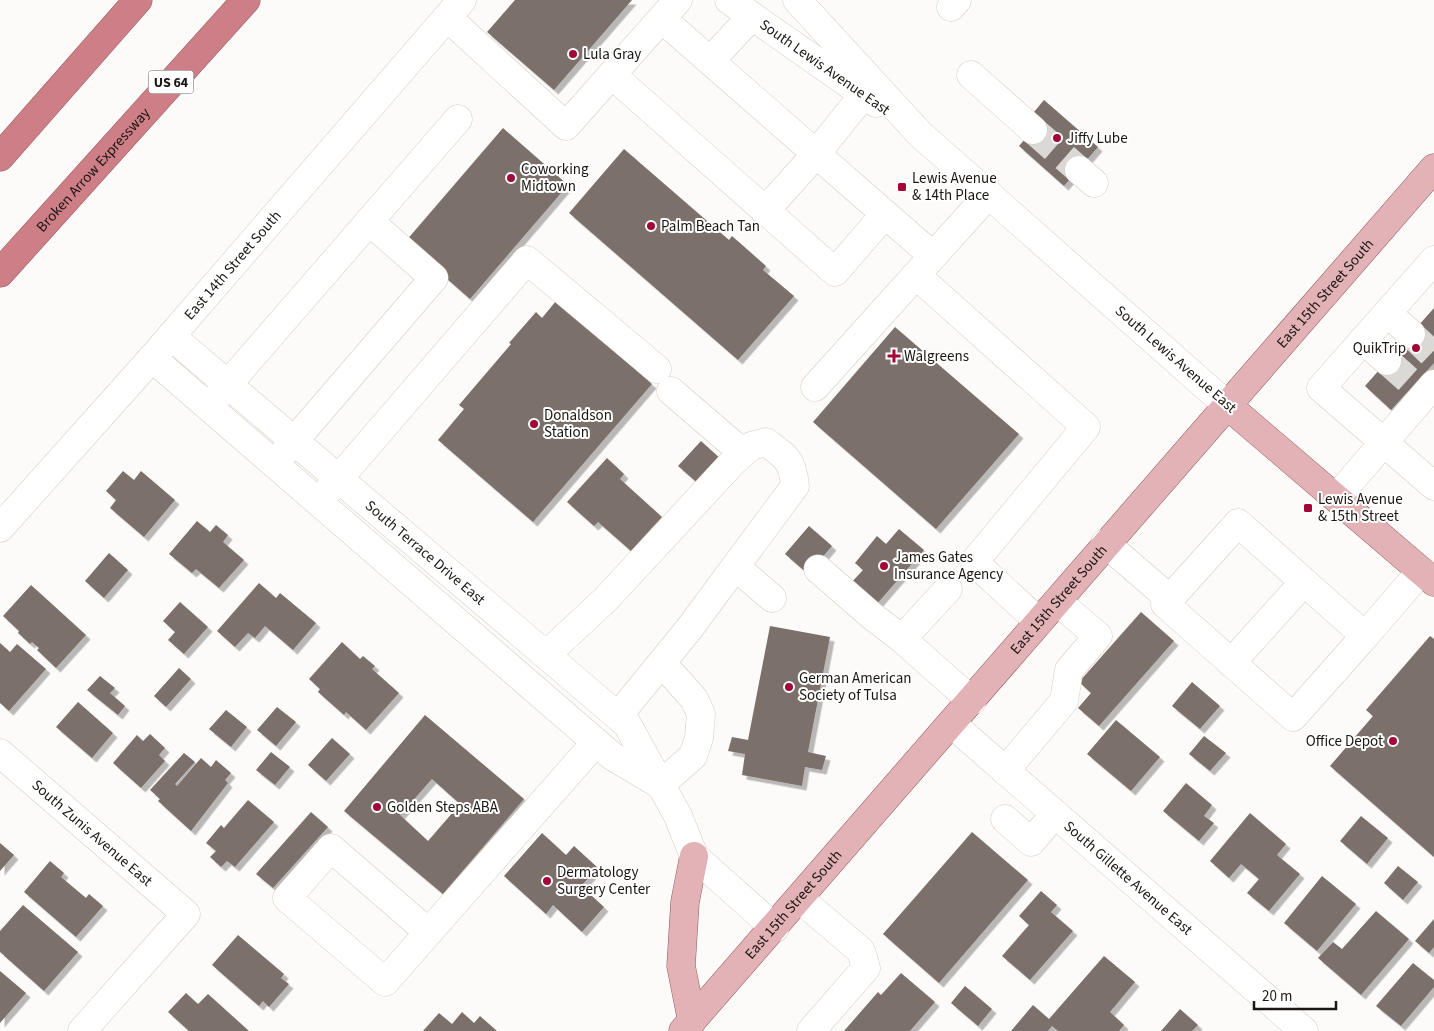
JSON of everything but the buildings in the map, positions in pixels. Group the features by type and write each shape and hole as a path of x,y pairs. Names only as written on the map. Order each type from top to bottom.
{"highway":[{"path":"0,156 138,0"},
{"name":"Broken Arrow Expressway","path":"0,273 246,0"}],"main road":[{"name":"East 15th Street South","path":"688,1026 1434,168"},
{"name":"South Lewis Avenue East","path":"1227,405 1428,576"},
{"path":"688,1026 681,966 685,902 694,856"}],"street":[{"name":"South Lewis Avenue East","path":"729,0 920,134 1227,405"},
{"name":"South Lewis Avenue East","path":"797,0 920,134"},
{"path":"454,8 566,126 670,9 710,61 885,214 925,266 1086,427 974,562 1039,622"},
{"name":"East 14th Street South","path":"0,528 152,358 454,8"},
{"path":"710,61 752,16"},
{"path":"612,75 835,272 885,214"},
{"path":"971,75 1033,130"},
{"path":"765,211 816,154 864,94"},
{"path":"208,407 458,119"},
{"path":"815,387 989,194"},
{"path":"275,464 434,278 369,221"},
{"path":"319,502 527,260 664,380 743,453"},
{"path":"1434,260 1321,388 1434,486"},
{"path":"1388,313 1411,334"},
{"name":"South Terrace Drive East","path":"171,336 627,724 678,816 694,856 775,928"},
{"path":"1363,340 1387,361"},
{"name":"South Terrace Drive East","path":"152,358 612,756 660,785"},
{"path":"1336,498 1384,442 1424,388"},
{"path":"546,655 606,599 751,446 766,442 782,454 793,467 795,486 736,567 662,663 618,716"},
{"path":"1365,636 1238,523 1165,604 1293,717 1365,636 1428,576"},
{"path":"1106,543 1170,599"},
{"path":"736,567 772,598"},
{"path":"818,569 872,616 902,638 972,701"},
{"path":"1231,663 1304,582"},
{"path":"902,638 948,589"},
{"path":"1005,770 1064,701 1069,670 1098,636 1057,601"},
{"path":"660,785 693,756 699,738 701,714 694,699 662,663"},
{"name":"South Gillette Avenue East","path":"952,724 1304,1031"},
{"path":"428,932 331,848 287,898 385,982 596,742"},
{"name":"South Zunis Avenue East","path":"0,753 186,914 82,1031"},
{"path":"1005,819 1031,842 1055,814"},
{"path":"800,899 860,951 866,968 811,1031"}],"tunnel":[{"path":"1033,130 1079,170"},
{"path":"1411,334 1434,356"},
{"path":"1387,361 1414,385"}],"place":[{"name":"Lula Gray","path":"573,54"},
{"name":"Jiffy Lube","path":"1057,138"},
{"name":"Coworking Midtown","path":"511,178"},
{"name":"Lewis Avenue & 14th Place","path":"902,187"},
{"name":"Palm Beach Tan","path":"651,226"},
{"name":"QuikTrip","path":"1416,348"},
{"name":"Walgreens","path":"894,356"},
{"name":"Donaldson Station","path":"534,424"},
{"name":"Lewis Avenue & 15th Street","path":"1308,508"},
{"name":"James Gates Insurance Agency","path":"884,566"},
{"name":"German American Society of Tulsa","path":"789,687"},
{"name":"Office Depot","path":"1393,741"},
{"name":"Golden Steps ABA","path":"377,807"},
{"name":"Dermatology Surgery Center","path":"547,881"}]}
